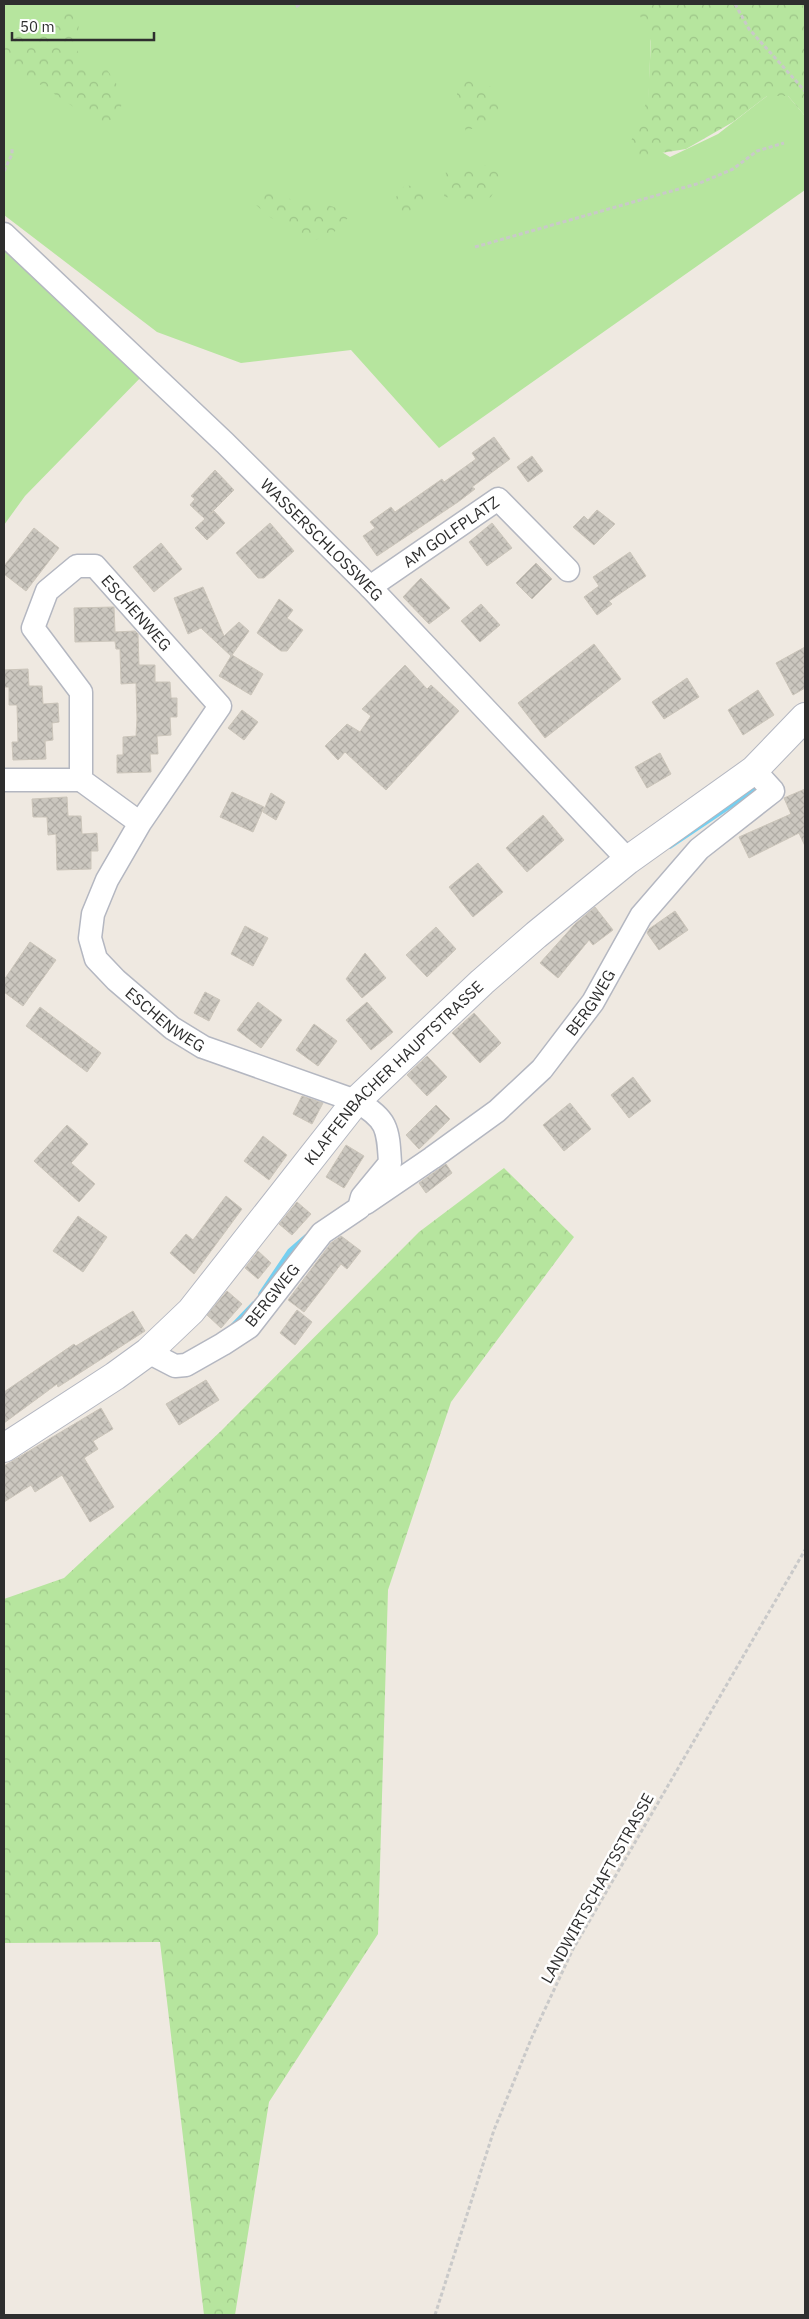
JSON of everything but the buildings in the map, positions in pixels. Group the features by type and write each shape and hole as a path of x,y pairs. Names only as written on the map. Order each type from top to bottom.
{"street":[{"name":"WASSERSCHLOSSWEG","path":"4,234 225,443 370,587 628,860"},
{"name":"AM GOLFPLATZ","path":"370,587 498,499 568,570"},
{"name":"ESCHENWEG","path":"81,780 81,692 33,628 47,591 77,566 95,566 220,706 140,823 107,880 93,914 90,938 96,959 116,980 172,1028 203,1047 365,1106"},
{"name":"KLAFFENBACHER HAUPTSTRASSE","path":"4,1448 115,1376 148,1352 191,1311 365,1106 482,982 628,860 754,770 805,717"},
{"name":"BERGWEG","path":"148,1352 175,1366 186,1365 224,1344 249,1327 322,1233 497,1111 542,1070 593,1002 641,916 699,849 773,791 754,770"},
{"path":"4,780 81,780 140,823"},
{"name":"BERGWEG","path":"359,1208 362,1197 390,1163 388,1132 365,1106"}],"path":[{"path":"296,7 300,4"},
{"path":"735,4 749,29 805,91"},
{"path":"475,248 700,183 733,168 757,150 784,143"},
{"path":"4,171 12,154 12,148"},
{"name":"LANDWIRTSCHAFTSSTRASSE","path":"436,2315 494,2130 532,2037 573,1949 805,1550"}],"green space":[{"path":"4,4 652,4 647,143 670,157 718,134 767,96 788,96 805,116 805,190 439,448 351,350 241,363 157,332 4,215"},
{"path":"635,4 805,4 805,116 788,96 767,96 733,122 686,149 624,159 648,98 651,41"},
{"path":"73,8 80,17 76,48 87,71 106,68 123,94 121,107 111,120 96,122 29,77 4,68 4,30 29,34 44,29"},
{"path":"459,77 498,89 501,101 496,117 466,131 456,103"},
{"path":"498,164 507,174 504,181 491,197 483,200 444,197 446,170 459,166 473,167"},
{"path":"405,185 428,189 430,194 421,205 401,215 387,209"},
{"path":"261,192 278,193 298,203 311,205 320,202 353,214 342,223 338,230 304,245 255,204"},
{"path":"4,235 146,372 25,496 4,525"},
{"path":"504,1168 574,1237 451,1402 388,1590 378,1934 269,2102 235,2315 204,2315 160,1942 4,1943 4,1599 64,1578 221,1431 419,1232"}],"waterway":[{"path":"670,846 755,789"},
{"path":"261,1294 290,1251 306,1237"},
{"path":"233,1326 254,1304"}]}
